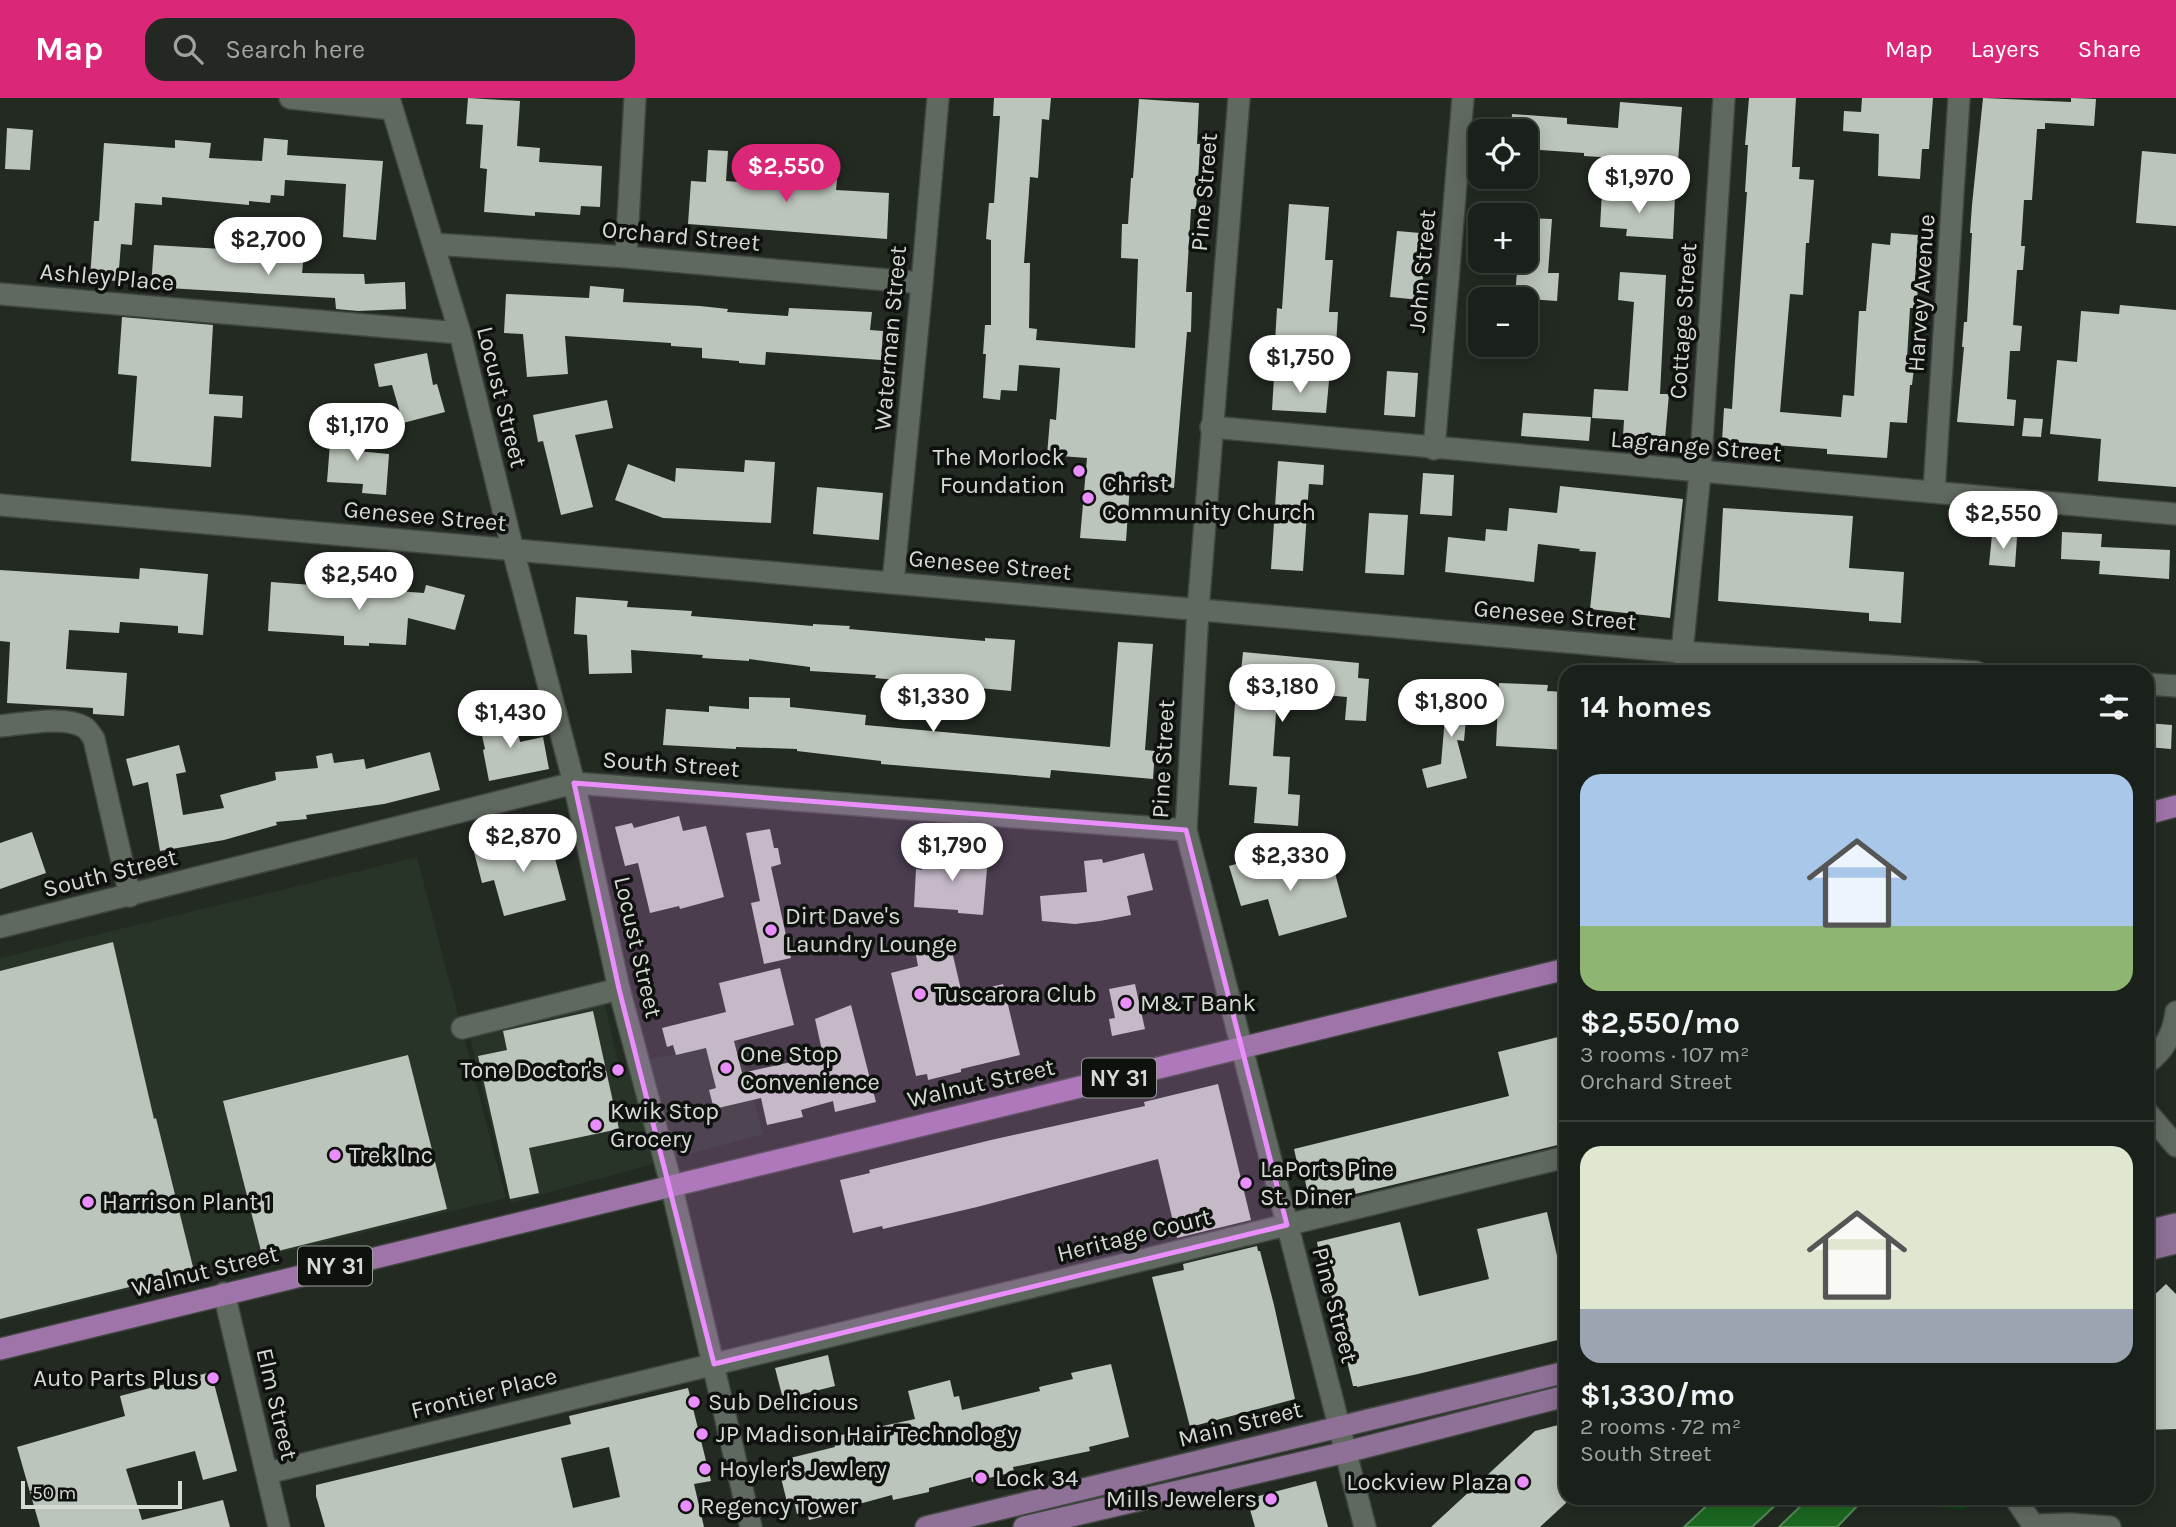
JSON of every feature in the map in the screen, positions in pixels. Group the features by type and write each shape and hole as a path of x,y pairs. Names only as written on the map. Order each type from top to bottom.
{"highway":[{"path":"2154,812 2176,806"},
{"name":"Walnut Street","path":"0,1349 671,1184 1559,971"}],"main road":[{"path":"2158,1243 2176,1224"},
{"name":"Main Street","path":"926,1527 1559,1374"},
{"name":"Main Street","path":"1024,1527 1346,1452 1559,1398"}],"street":[{"path":"290,98 390,103"},
{"path":"626,257 635,98"},
{"name":"Waterman Street","path":"893,583 938,98"},
{"name":"Pine Street","path":"1239,98 1211,427 1186,830 1365,1527"},
{"name":"John Street","path":"1434,449 1463,98"},
{"name":"Cottage Street","path":"1685,662 1724,98"},
{"name":"Harvey Avenue","path":"1934,492 1959,98"},
{"name":"Locust Street","path":"390,103 460,333 574,783 619,989 671,1184 751,1527"},
{"name":"Orchard Street","path":"434,244 626,257 922,283"},
{"name":"Ashley Place","path":"0,294 460,333"},
{"name":"Lagrange Street","path":"1211,427 2176,514"},
{"name":"Genesee Street","path":"0,505 1198,610 1685,662 1772,665"},
{"path":"2154,684 2176,685"},
{"path":"0,726 51,721 71,722 85,727 90,733 94,739 130,896"},
{"name":"South Street","path":"0,927 574,783 1186,830"},
{"path":"462,1027 619,989"},
{"path":"2154,1058 2175,1029 2176,1012"},
{"path":"2154,1120 2176,1146"},
{"name":"Heritage Court","path":"714,1364 1559,1159"},
{"name":"Elm Street","path":"224,1293 279,1527"},
{"name":"Frontier Place","path":"267,1473 714,1364"},
{"path":"2019,1505 2030,1526 2070,1524 2110,1527"}],"highlighted area":[{"path":"574,783 1186,830 1287,1225 714,1364 619,989"}],"shaded area":[{"path":"417,857 506,1198 0,1321 0,958"},
{"path":"605,1004 619,1066 738,1041 763,1134 510,1203 470,1037"},
{"path":"1708,1505 1776,1505 1752,1527 1684,1527"},
{"path":"1802,1505 1858,1505 1837,1527 1779,1527"},
{"path":"1925,1505 1973,1505 1961,1510"}],"pier":[{"path":"2154,1086 2176,1110 2176,1224 2154,1242"}],"building":[{"path":"468,98 520,101 517,146 540,148 539,162 602,166 600,207 581,206 580,215 535,212 535,216 484,212 487,169 480,168 483,125 466,124"},
{"path":"994,98 1051,98 1049,120 1042,119 1038,178 1030,177 1024,263 1030,263 1029,328 1037,329 1036,340 1135,348 1138,259 1121,258 1122,224 1128,224 1139,99 1199,103 1198,183 1196,209 1191,209 1186,292 1192,292 1191,332 1187,332 1174,488 1130,484 1126,541 1080,538 1087,458 1047,455 1050,419 1056,420 1060,368 1019,365 1017,391 1001,390 1000,400 983,398 985,325 991,325 991,240 986,239 989,203 994,203 1000,116 993,116"},
{"path":"1749,98 1796,98 1792,167 1800,167 1799,179 1814,180 1803,295 1790,294 1780,412 1841,417 1843,395 1854,396 1859,311 1866,311 1872,243 1890,245 1891,233 1918,235 1915,281 1918,282 1917,308 1910,308 1907,358 1915,359 1907,423 1890,422 1887,458 1827,454 1827,449 1722,441 1724,408 1732,409 1747,192 1748,145 1745,145"},
{"path":"1862,98 1933,98 1929,149 1922,149 1920,179 1878,176 1879,134 1843,131 1844,111 1861,112"},
{"path":"1983,98 2071,102 2071,98 2096,99 2094,126 2045,123 2045,129 2037,129 2032,200 2024,200 2021,246 2025,246 2023,270 2017,270 2013,325 2022,326 2020,351 2010,351 2007,399 2016,400 2014,426 1957,422 1964,322 1967,322 1972,205"},
{"path":"1620,102 1682,107 1678,162 1584,156 1584,153 1538,150 1538,119 1512,119 1512,114 1567,118 1567,124 1618,128"},
{"path":"7,128 33,130 30,170 5,169"},
{"path":"264,138 288,140 287,155 383,161 376,240 343,237 346,184 285,180 284,196 271,195 270,203 249,201 249,205 162,197 162,205 135,203 132,245 121,244 118,281 90,279 94,221 99,221 104,143 175,148 175,140 211,143 209,158 262,161"},
{"path":"708,150 728,151 726,181 764,184 765,173 837,180 836,190 889,193 887,239 688,224 691,181 706,182"},
{"path":"2142,151 2176,154 2176,226 2136,223"},
{"path":"1602,192 1675,197 1673,239 1626,236 1627,229 1600,227"},
{"path":"1289,204 1329,207 1325,260 1333,260 1329,312 1338,312 1336,346 1275,342 1277,308 1282,309"},
{"path":"1538,218 1552,219 1548,273 1559,273 1557,301 1538,300 1538,287 1516,287 1517,273 1538,273"},
{"path":"1397,231 1432,234 1430,267 1424,266 1421,300 1390,297"},
{"path":"154,245 304,254 302,273 364,274 365,284 405,282 406,309 358,311 336,309 335,298 151,287"},
{"path":"1620,272 1666,275 1660,394 1669,394 1665,439 1623,436 1624,420 1592,418 1594,389 1628,391 1634,302 1618,300"},
{"path":"590,286 624,289 623,302 700,306 728,309 727,312 788,316 789,308 872,312 870,330 883,331 881,360 766,352 765,365 702,358 702,348 671,346 671,343 565,336 568,374 527,377 523,334 504,333 506,294 589,298"},
{"path":"2120,305 2176,310 2176,487 2098,481 2101,439 2050,434 2057,360 2077,362 2081,311 2119,314"},
{"path":"122,317 213,325 209,394 243,396 242,418 214,416 211,467 131,461 137,376 118,374"},
{"path":"427,353 433,385 437,384 445,412 403,423 392,385 379,387 374,364"},
{"path":"1387,371 1418,373 1415,417 1384,415"},
{"path":"1274,377 1329,381 1326,413 1272,410"},
{"path":"607,400 613,428 575,435 593,507 561,515 543,441 538,442 533,415"},
{"path":"1523,413 1591,417 1589,441 1521,436"},
{"path":"2024,418 2043,419 2041,437 2022,436"},
{"path":"338,425 359,427 357,451 389,454 386,495 362,493 363,484 327,482 330,443 337,443"},
{"path":"745,460 775,462 771,523 663,518 615,500 628,464 675,482 676,468 744,472"},
{"path":"1278,461 1324,465 1323,485 1309,484 1303,571 1271,569"},
{"path":"1423,473 1454,475 1452,516 1420,514"},
{"path":"1560,486 1683,499 1670,618 1590,609 1596,552 1538,544 1534,582 1445,572 1448,537 1485,541 1486,529 1507,531 1509,508 1557,513"},
{"path":"817,487 883,493 879,540 813,534"},
{"path":"1723,508 1853,516 1849,568 1904,572 1901,623 1869,621 1869,613 1718,601"},
{"path":"1369,513 1408,515 1404,575 1365,573"},
{"path":"2062,532 2102,534 2101,547 2170,550 2169,579 2099,574 2100,561 2061,559"},
{"path":"1992,535 2017,537 2015,567 1989,565"},
{"path":"140,568 208,574 203,635 178,633 178,626 120,622 119,633 69,630 66,669 127,673 124,716 93,714 93,708 7,703 10,642 0,641 0,570 139,579"},
{"path":"271,582 424,593 426,585 465,595 455,630 408,618 406,645 344,645 344,636 268,631"},
{"path":"576,597 628,601 627,607 692,611 691,616 813,626 850,626 849,629 985,641 985,638 1015,640 1011,691 875,678 876,675 810,671 810,667 749,659 702,658 703,655 631,650 632,673 589,674 587,635 574,634"},
{"path":"1118,642 1153,644 1145,750 1155,751 1153,779 1051,770 1050,778 881,764 881,761 797,749 663,745 666,709 709,712 709,706 749,709 749,697 790,698 790,707 866,715 865,725 1110,747"},
{"path":"1243,652 1359,663 1358,678 1369,679 1366,721 1345,720 1347,697 1325,695 1325,691 1278,686 1273,756 1290,757 1288,794 1300,795 1298,826 1254,823 1257,787 1229,785 1236,690 1239,691"},
{"path":"1448,682 1469,684 1464,741 1457,740 1467,778 1427,788 1422,769 1441,764"},
{"path":"1499,683 1548,685 1547,691 1559,692 1559,750 1496,746"},
{"path":"514,713 520,742 543,737 549,769 489,781 479,722"},
{"path":"2154,724 2172,725 2171,749 2154,748"},
{"path":"179,745 186,772 176,774 183,815 224,808 220,795 276,780 275,772 318,768 316,756 332,753 334,763 364,759 366,769 430,752 440,790 384,804 306,815 307,819 276,822 277,825 224,840 160,851 148,782 133,786 126,759"},
{"path":"679,816 683,831 706,826 724,897 680,909 679,906 650,913 638,863 625,866 615,827 632,823 634,828"},
{"path":"770,829 781,864 771,867 791,958 764,964 751,903 760,901 746,833"},
{"path":"32,832 46,873 0,889 0,843"},
{"path":"548,832 566,900 504,916 494,880 482,883 474,852"},
{"path":"929,853 988,857 983,915 914,907 916,869 922,870 923,864 928,864"},
{"path":"1144,853 1153,890 1127,896 1131,915 1075,924 1042,921 1040,896 1087,892 1084,861 1102,859 1103,863"},
{"path":"1292,853 1298,876 1333,866 1347,917 1279,936 1268,899 1241,906 1229,866 1261,857 1262,862"},
{"path":"113,942 154,1119 156,1118 194,1271 0,1319 0,971"},
{"path":"951,947 962,994 1003,984 1020,1055 928,1080 927,1074 916,1076 891,973 918,966 916,955"},
{"path":"780,968 794,1025 734,1041 742,1073 823,1055 815,1019 851,1005 876,1102 835,1112 833,1101 801,1110 803,1117 767,1125 761,1098 714,1109 709,1090 716,1088 706,1048 676,1055 673,1045 667,1047 662,1028 726,1012 719,983"},
{"name":"M&T Bank","path":"1135,984 1145,1029 1112,1036 1109,1019 1115,1018 1109,989"},
{"path":"593,1011 619,1129 529,1148 539,1193 510,1199 478,1056 507,1050 503,1031"},
{"path":"1559,1037 1559,1145 1355,1194 1354,1188 1309,1199 1305,1180 1301,1180 1294,1149 1509,1096 1498,1052"},
{"name":"Trek Inc","path":"408,1055 447,1209 262,1255 223,1101"},
{"path":"1218,1084 1251,1220 1177,1238 1158,1159 977,1207 883,1229 882,1226 853,1233 840,1180 870,1173 869,1170 991,1140 1145,1106 1144,1102"},
{"path":"1547,1212 1559,1260 1559,1340 1418,1374 1353,1386 1328,1282 1324,1283 1317,1242 1400,1222 1419,1296 1489,1279 1477,1229"},
{"path":"1257,1246 1274,1305 1295,1399 1190,1427 1152,1277 1184,1270 1183,1264"},
{"path":"2166,1284 2176,1294 2176,1429 2154,1430 2154,1295"},
{"path":"828,1355 835,1386 783,1399 775,1368"},
{"path":"1111,1364 1129,1437 1089,1447 1090,1451 1013,1467 1014,1472 972,1482 971,1477 929,1488 929,1492 893,1500 892,1495 809,1520 807,1512 797,1514 794,1500 787,1502 780,1474 789,1471 786,1459 835,1447 832,1437 915,1419 908,1391 950,1380 954,1397 959,1396 962,1410 1040,1391 1039,1387 1073,1379 1071,1373"},
{"path":"211,1372 237,1471 203,1480 195,1451 126,1469 142,1520 223,1500 230,1527 40,1527 17,1447 125,1416 120,1396"},
{"path":"688,1388 711,1481 694,1484 704,1527 325,1527 316,1496 316,1485 571,1424 569,1416","holes":["609,1447 620,1497 573,1508 561,1458"]},
{"name":"Lockview Plaza","path":"1559,1425 1559,1505 1564,1505 1540,1527 1431,1527 1535,1431"},
{"path":"1316,1481 1328,1527 1255,1527 1247,1499"}],"place":[{"name":"The Morlock Foundation","path":"1079,471"},
{"name":"Christ Community Church","path":"1088,498"},
{"name":"Dirt Dave's Laundry Lounge","path":"771,930"},
{"name":"Tuscarora Club","path":"920,994"},
{"name":"M&T Bank","path":"1126,1003"},
{"name":"One Stop Convenience","path":"726,1068"},
{"name":"Tone Doctor's","path":"618,1070"},
{"name":"Kwik Stop Grocery","path":"596,1125"},
{"name":"Trek Inc","path":"335,1155"},
{"name":"LaPorts Pine St. Diner","path":"1246,1183"},
{"name":"Harrison Plant 1","path":"88,1202"},
{"name":"Auto Parts Plus","path":"213,1378"},
{"name":"Sub Delicious","path":"694,1402"},
{"name":"JP Madison Hair Technology","path":"702,1434"},
{"name":"Hoyler's Jewlery","path":"705,1469"},
{"name":"Lock 34","path":"981,1478"},
{"name":"Lockview Plaza","path":"1523,1482"},
{"name":"Mills Jewelers","path":"1271,1499"},
{"name":"Regency Tower","path":"686,1506"}]}
